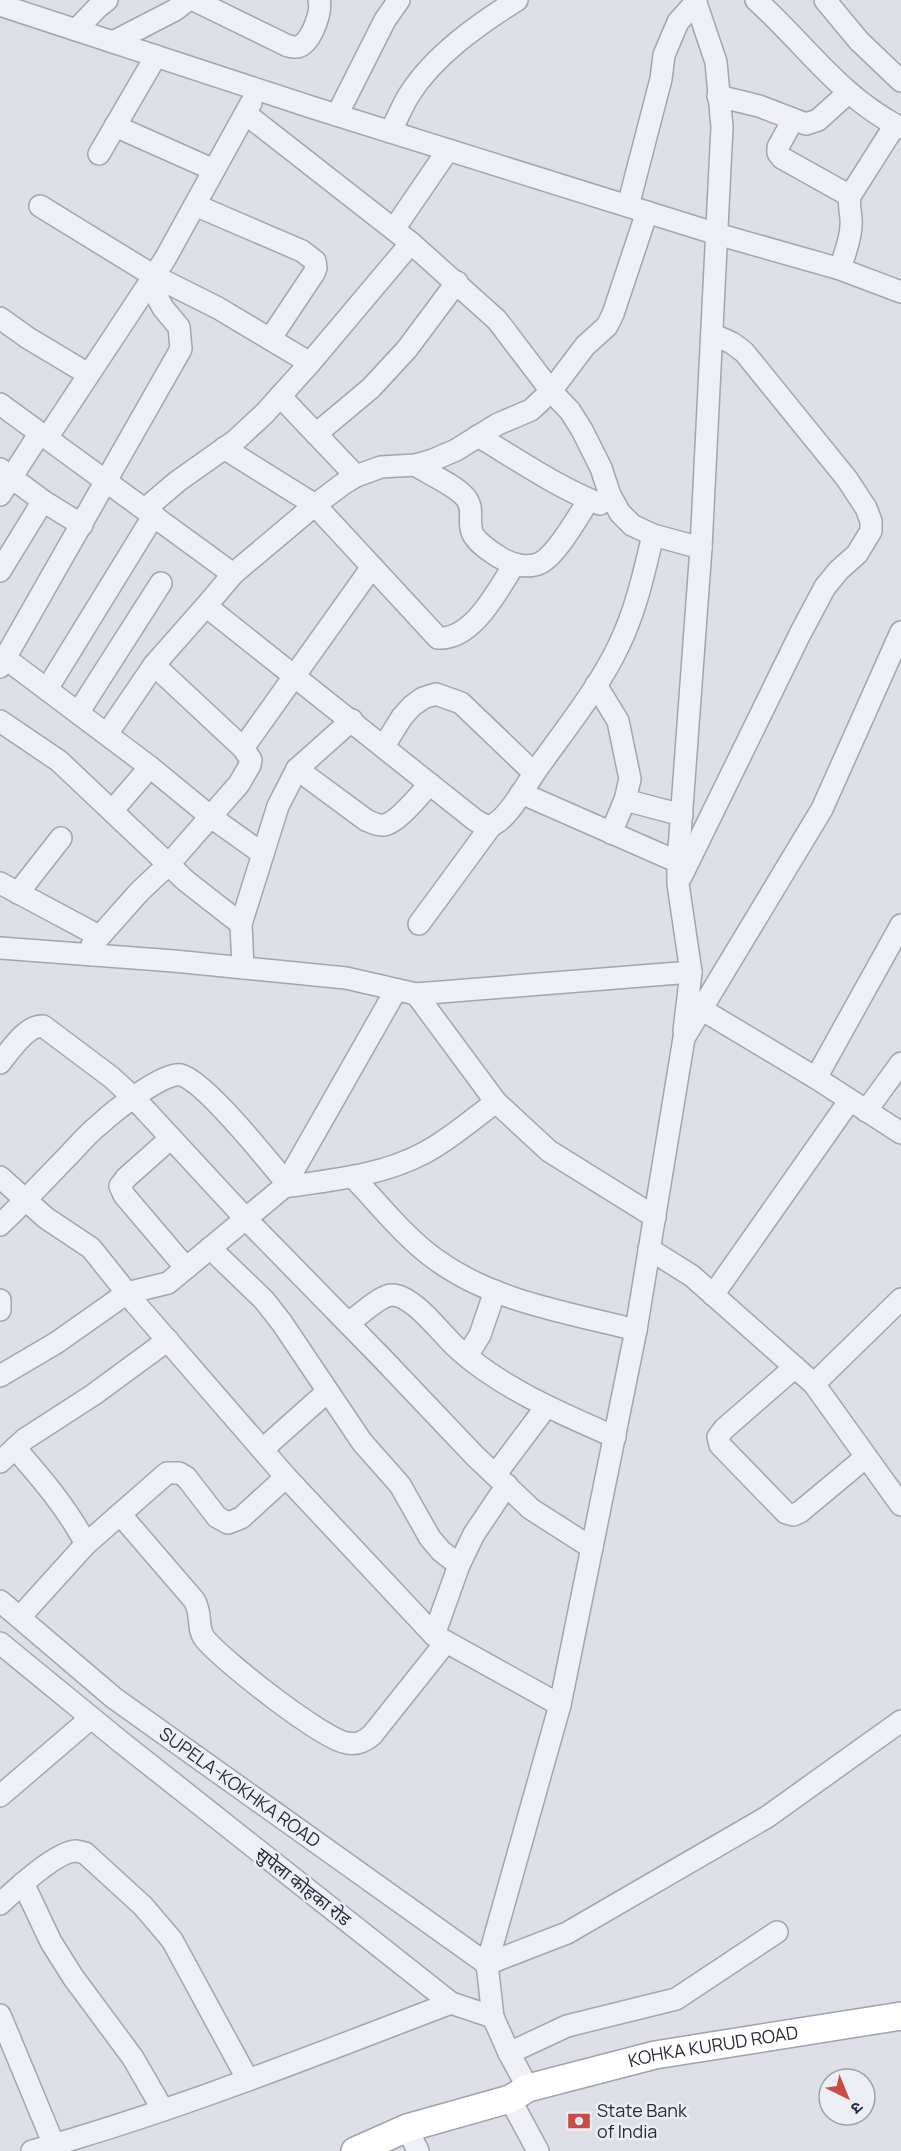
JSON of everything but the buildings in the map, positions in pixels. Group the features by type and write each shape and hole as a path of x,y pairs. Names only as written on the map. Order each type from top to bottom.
{"main road":[{"name":"KOHKA KURUD ROAD","path":"355,2151 413,2139 519,2094 655,2055 901,2016"}],"street":[{"path":"113,42 175,10 188,0"},
{"path":"194,0 296,48 302,45 311,32 320,8 319,0"},
{"path":"337,115 385,20 399,0"},
{"path":"390,132 410,94 430,69 479,24 517,0"},
{"path":"756,0 848,93 898,126 850,196 848,208 851,219 850,233 840,269"},
{"path":"538,2151 508,2053 493,2017 487,1964 560,1705 636,1330 684,1038 691,972 678,884 678,862 701,548 722,127 716,62 696,1"},
{"path":"107,734 154,665 233,574 315,505 356,477 381,467 415,465 456,450 498,424 531,410 551,391 585,346 607,326 613,314 638,209 664,55 678,22 696,1"},
{"path":"76,30 98,2"},
{"path":"0,5 390,132 717,234 840,269 901,292"},
{"path":"838,5 859,40 901,81"},
{"path":"99,154 156,57"},
{"path":"0,495 6,473 43,435 152,280 259,90"},
{"path":"718,96 759,106 800,123 812,123 848,93"},
{"path":"246,114 394,229 457,282 497,320 551,391 570,411 601,468 610,495 632,525 653,535 701,548"},
{"path":"793,120 778,147 780,156 850,196"},
{"path":"115,126 214,170"},
{"path":"394,229 448,150"},
{"path":"195,205 302,251 315,261 314,273 270,339"},
{"path":"40,206 152,280 218,308 310,363"},
{"path":"47,689 149,512 178,481 236,440 280,396 411,243"},
{"path":"152,280 163,308 179,327 181,349 3,663 47,689 150,766 211,817 263,854"},
{"path":"316,434 371,388 406,349 457,282"},
{"path":"0,318 28,338 88,374"},
{"path":"678,884 825,587 856,555 871,531 871,521 866,508 832,460 744,352 732,343 712,334"},
{"path":"280,396 356,477"},
{"path":"0,404 233,574"},
{"path":"478,436 547,478 589,500 621,513"},
{"path":"225,448 315,505 428,630 438,638 447,639 459,634 473,623 514,565"},
{"path":"415,465 465,496 471,510 471,530 474,537 514,565 542,563 553,553 589,500"},
{"path":"6,473 43,501 82,525"},
{"path":"0,571 43,501"},
{"path":"419,924 491,826 498,822 521,793 596,685 619,646 636,603 653,535"},
{"path":"243,748 372,567"},
{"path":"78,713 161,583"},
{"path":"206,606 476,820 483,825 491,826"},
{"path":"684,1038 822,809 901,632"},
{"path":"96,946 140,891 169,864 211,817 246,774 251,760 243,748 154,665"},
{"path":"596,685 618,721 630,779 625,800 611,833"},
{"path":"384,746 402,717 412,706 423,698 436,694 461,704 534,773"},
{"path":"243,968 241,924 278,806 297,769 352,720"},
{"path":"0,721 59,761 186,881 241,924"},
{"path":"112,811 150,766"},
{"path":"297,769 366,820 385,825 400,815 430,784"},
{"path":"521,793 678,862"},
{"path":"625,800 682,814"},
{"path":"61,838 9,888 96,946"},
{"path":"816,1078 894,957 901,925"},
{"path":"3,951 96,946 243,968 346,978 406,992 691,972"},
{"path":"406,992 496,1102 549,1151 655,1217"},
{"path":"0,1376 56,1343 127,1293 168,1283 285,1185 406,992"},
{"path":"701,1009 816,1078 901,1133"},
{"path":"0,1063 28,1031 38,1025 43,1026 111,1077 134,1098 246,1219 501,1480 531,1509 592,1548"},
{"path":"713,1294 858,1106 901,1063"},
{"path":"0,1225 98,1125 134,1098 168,1077 182,1075 202,1089 231,1117 285,1185"},
{"path":"285,1185 353,1177 389,1167 425,1153 496,1102"},
{"path":"171,1138 120,1186 124,1196 186,1268"},
{"path":"0,1177 46,1218 91,1248 286,1477 440,1639 560,1705"},
{"path":"353,1177 405,1232 437,1261 468,1279 513,1299 636,1330"},
{"path":"210,1248 264,1300 362,1442 400,1485 430,1538 441,1551 459,1565"},
{"path":"649,1249 692,1276 814,1384 901,1505"},
{"path":"467,1356 480,1335 495,1291"},
{"path":"349,1323 383,1298 390,1295 400,1297 423,1313 485,1371 546,1407 615,1437"},
{"path":"0,1300 0,1310"},
{"path":"814,1384 899,1306"},
{"path":"86,1544 75,1522 56,1496 8,1455 168,1340"},
{"path":"795,1367 724,1429 718,1437 720,1446 786,1513 793,1515 800,1512 866,1457"},
{"path":"262,1449 327,1392"},
{"path":"120,1514 194,1600 201,1615 200,1628 206,1640 247,1677 334,1740 357,1744 372,1735 440,1639 459,1565 501,1480 546,1407"},
{"path":"20,1617 86,1544 167,1473 172,1472 186,1477 223,1522 235,1522 286,1477"},
{"name":"SUPELA-KOKHKA ROAD","path":"0,1601 114,1698 487,1964"},
{"path":"0,1643 91,1718 0,1796"},
{"name":"सुपेला कोहका रोड","path":"91,1718 451,2003 493,2017"},
{"path":"487,1964 567,1933 757,1823 901,1721"},
{"path":"0,1904 22,1883 58,1857 76,1850 85,1853 143,1905 172,1940 248,2080"},
{"path":"22,1883 51,1942 73,1977 133,2058 163,2110"},
{"path":"508,2053 567,2026 676,1999 777,1932"},
{"path":"32,2151 103,2131 248,2080 451,2003"},
{"path":"3,2027 54,2145"}],"place":[{"name":"State Bank of India","path":"579,2121"}]}
